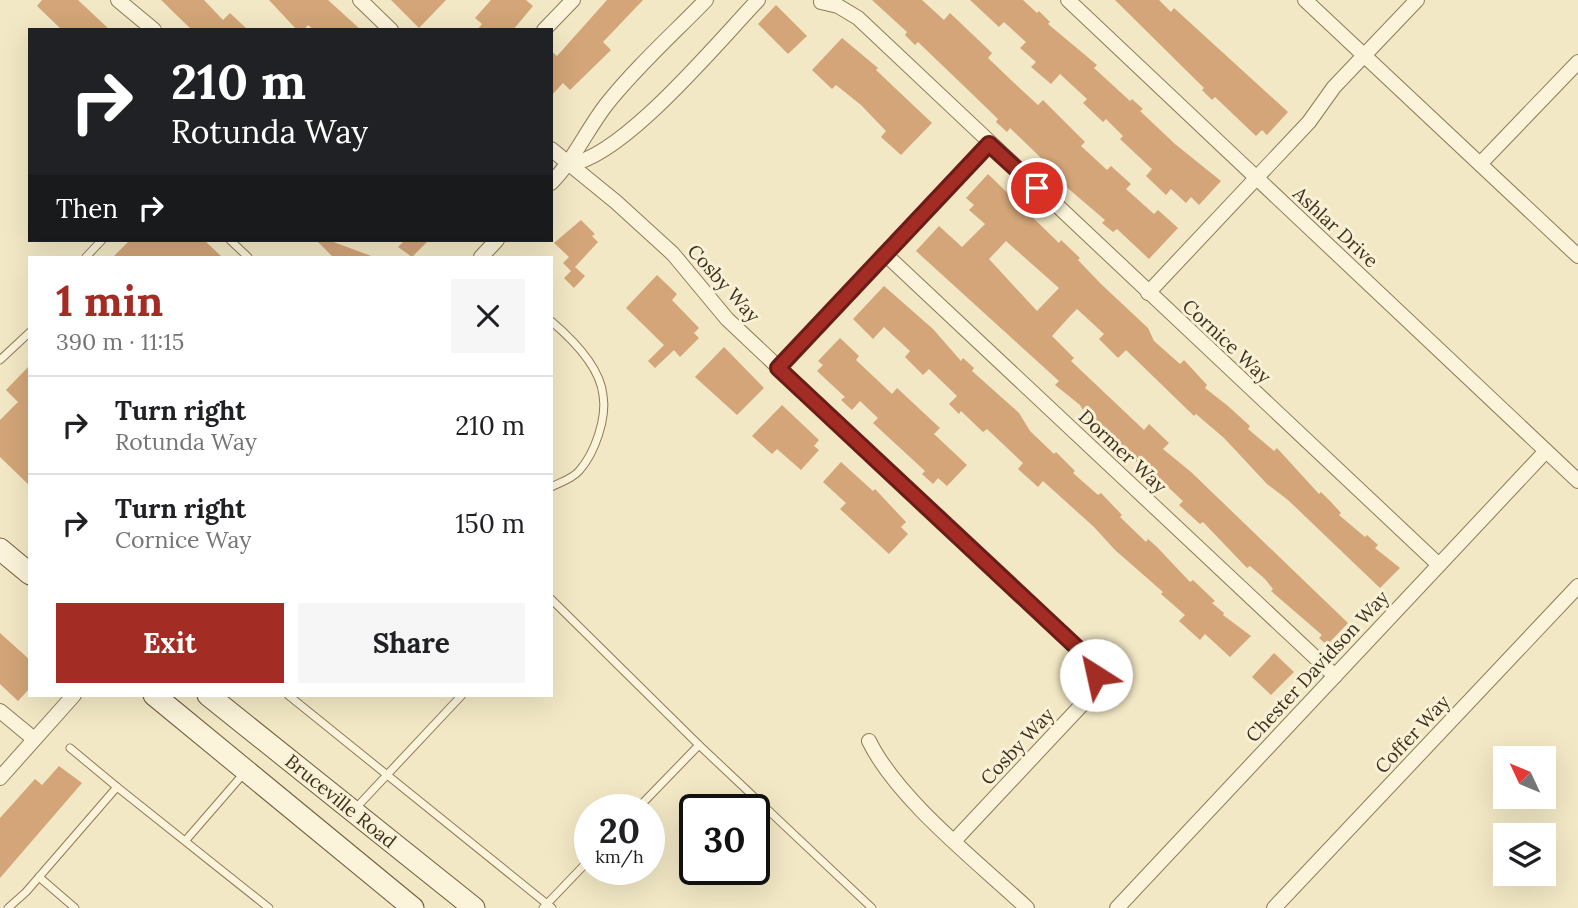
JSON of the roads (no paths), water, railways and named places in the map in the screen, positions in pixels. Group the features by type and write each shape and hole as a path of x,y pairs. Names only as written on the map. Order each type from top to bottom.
{"main road":[{"path":"0,549 28,572"},
{"name":"Bruceville Road","path":"156,697 413,908"},
{"name":"Bruceville Road","path":"211,697 474,908"}],"street":[{"path":"118,0 152,28"},
{"path":"360,0 389,28"},
{"path":"546,28 573,0"},
{"path":"553,181 570,164 577,148 607,104 706,0"},
{"path":"570,164 600,155 635,128 758,0"},
{"name":"Ashlar Drive","path":"1068,0 1578,481"},
{"path":"1305,0 1578,256"},
{"path":"1147,293 1309,122 1334,86 1417,0"},
{"name":"Cornice Way","path":"821,2 838,6 858,18 1147,293 1439,565"},
{"path":"1480,164 1578,62"},
{"path":"778,368 989,144"},
{"name":"Cosby Way","path":"553,151 673,254 719,311 1086,656 1094,668 1096,682 1091,695 955,841"},
{"path":"482,256 495,242"},
{"name":"Dormer Way","path":"885,254 1335,676"},
{"name":"Chester Davidson Way","path":"1117,908 1546,451"},
{"name":"Coffer Way","path":"1274,908 1578,586"},
{"path":"0,778 72,697"},
{"path":"0,711 34,740"},
{"path":"869,741 894,781 1027,908"}],"lane":[{"path":"87,256 100,242"},
{"path":"232,242 247,256"},
{"path":"553,323 580,351 603,395 598,436 590,454 579,471 553,485"},
{"path":"0,360 28,334"},
{"path":"553,601 699,745 872,908"},
{"path":"290,697 547,907 574,877"},
{"path":"354,811 460,697"},
{"path":"652,794 699,745"},
{"path":"70,748 269,908"},
{"path":"186,840 245,772"},
{"path":"8,908 40,877 117,787"},
{"path":"40,877 75,908"}]}
